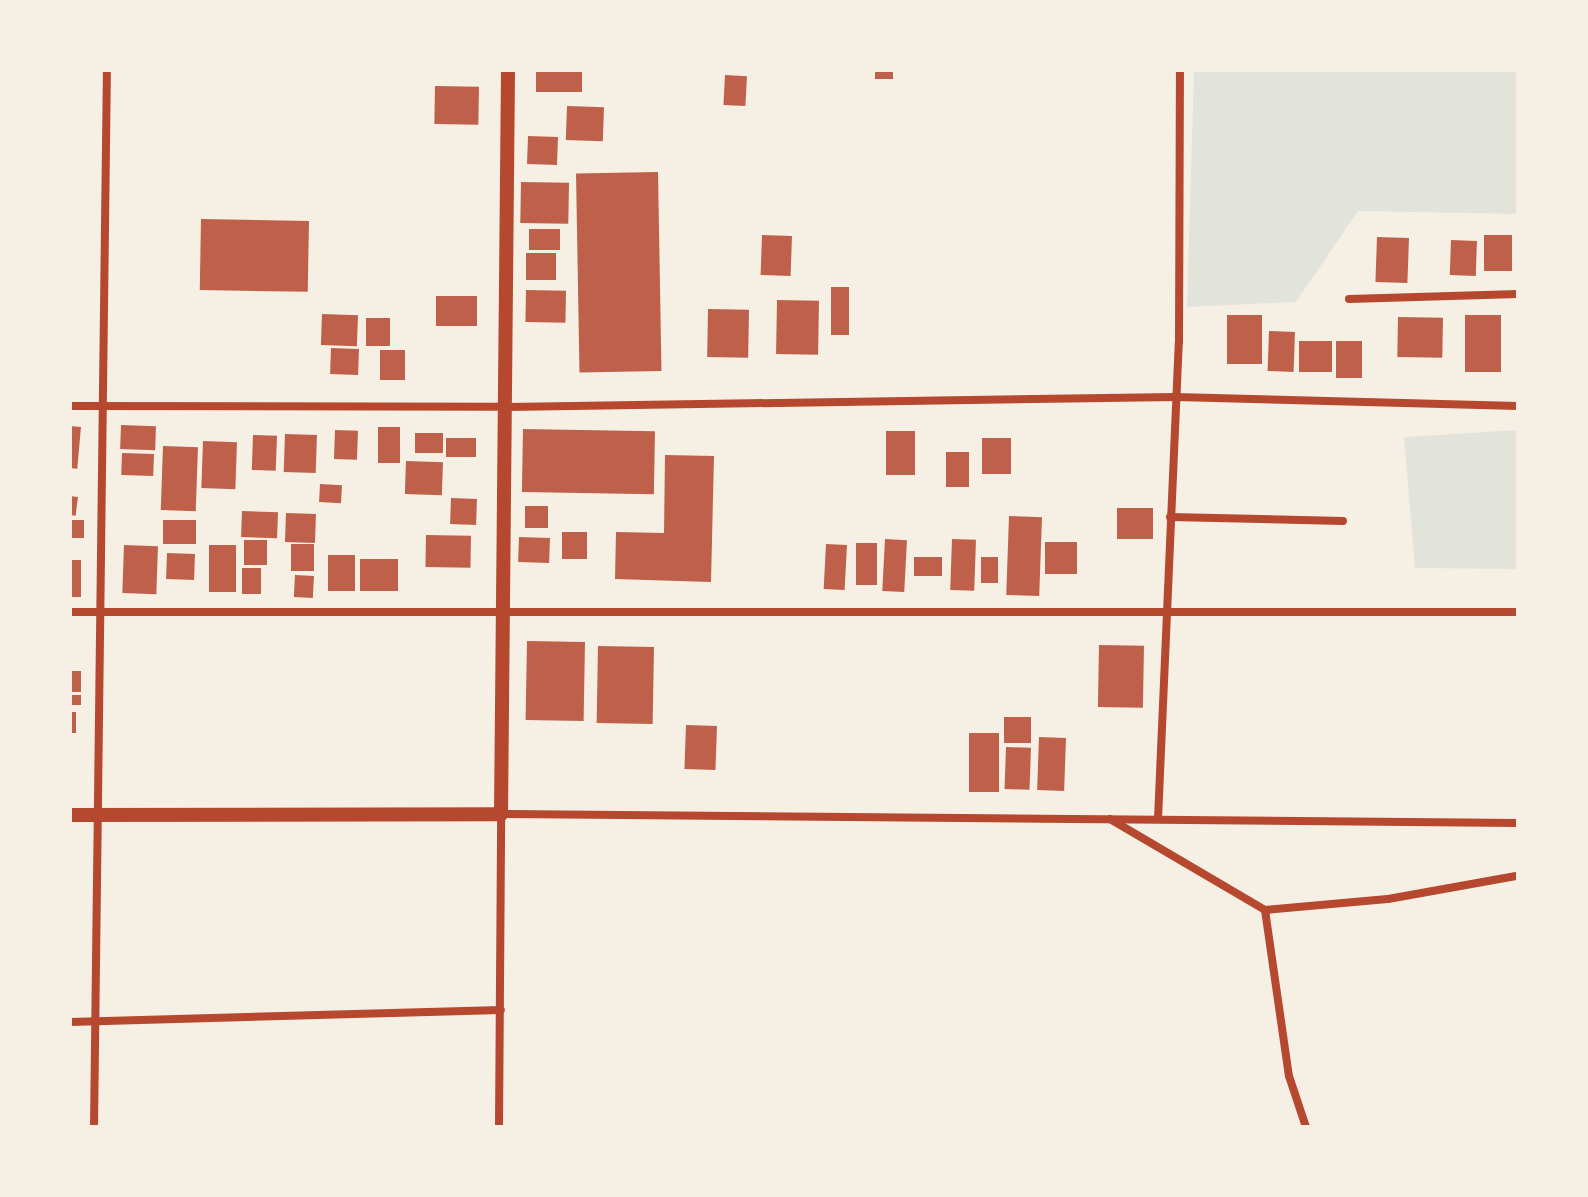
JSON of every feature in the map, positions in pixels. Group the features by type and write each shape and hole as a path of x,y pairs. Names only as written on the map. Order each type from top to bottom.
{"street":[{"path":"94,1127 107,70"},
{"path":"499,1127 504,613 502,407 508,70"},
{"path":"1158,819 1176,397 1180,70"},
{"path":"1349,299 1518,294"},
{"path":"70,406 502,407 1176,397 1518,406"},
{"path":"1170,517 1343,521"},
{"path":"70,612 1518,612"},
{"path":"70,815 1106,816 1518,823"},
{"path":"1106,816 1265,910 1388,899 1516,876"},
{"path":"1265,910 1289,1076 1306,1127"},
{"path":"70,1022 501,1010"}],"shaded area":[{"path":"1194,70 1518,70 1518,214 1358,211 1296,302 1187,307"},
{"path":"1518,430 1518,569 1415,568 1404,437"}],"building":[{"path":"536,70 582,70 582,92 536,92"},
{"path":"875,70 893,70 893,79 875,79"},
{"path":"725,75 747,76 745,106 723,105"},
{"path":"435,86 479,87 478,125 434,124"},
{"path":"567,106 604,107 603,141 566,140"},
{"path":"528,136 558,137 557,165 527,164"},
{"path":"658,172 661,371 579,372 576,173"},
{"path":"521,182 569,183 568,224 520,223"},
{"path":"201,219 309,221 308,292 200,290"},
{"path":"529,229 560,229 560,250 529,250"},
{"path":"762,235 792,236 791,276 761,275"},
{"path":"1484,235 1512,235 1512,271 1484,271"},
{"path":"1377,237 1409,238 1407,283 1375,282"},
{"path":"1451,240 1477,241 1476,276 1450,275"},
{"path":"526,253 556,253 556,280 526,280"},
{"path":"831,287 849,287 849,335 831,335"},
{"path":"526,290 566,291 565,323 525,322"},
{"path":"436,296 477,296 477,326 436,326"},
{"path":"777,300 819,301 818,355 776,354"},
{"path":"708,309 749,310 748,358 707,357"},
{"path":"322,314 358,315 357,346 321,345"},
{"path":"1227,315 1262,315 1262,364 1227,364"},
{"path":"1465,315 1501,315 1501,372 1465,372"},
{"path":"1398,317 1443,318 1442,358 1397,357"},
{"path":"366,318 390,318 390,346 366,346"},
{"path":"1269,331 1295,332 1294,372 1268,371"},
{"path":"1299,341 1332,341 1332,372 1299,372"},
{"path":"1336,341 1362,341 1362,378 1336,378"},
{"path":"331,348 359,349 358,375 330,374"},
{"path":"380,350 405,350 405,380 380,380"},
{"path":"121,425 156,426 155,450 120,449"},
{"path":"70,426 81,427 77,469 70,468"},
{"path":"378,427 400,427 400,463 378,463"},
{"path":"523,429 655,431 654,494 522,492"},
{"path":"335,430 358,431 357,460 334,459"},
{"path":"886,431 915,431 915,475 886,475"},
{"path":"415,433 443,433 443,453 415,453"},
{"path":"285,434 317,435 316,473 284,472"},
{"path":"253,435 277,436 276,471 252,470"},
{"path":"446,438 476,438 476,457 446,457"},
{"path":"982,438 1011,438 1011,474 982,474"},
{"path":"203,441 237,442 235,489 201,488"},
{"path":"163,446 198,447 196,511 161,510"},
{"path":"946,452 969,452 969,487 946,487"},
{"path":"122,453 154,454 153,476 121,475"},
{"path":"665,455 714,456 711,582 615,579 616,532 664,533"},
{"path":"406,461 443,462 442,495 405,494"},
{"path":"320,484 342,485 341,503 319,502"},
{"path":"70,496 78,497 76,516 70,515"},
{"path":"451,498 477,499 476,525 450,524"},
{"path":"525,506 548,506 548,528 525,528"},
{"path":"1117,508 1153,508 1153,539 1117,539"},
{"path":"242,511 278,512 277,538 241,537"},
{"path":"286,513 316,514 315,543 285,542"},
{"path":"1009,516 1042,517 1039,596 1006,595"},
{"path":"70,520 84,520 84,538 70,538"},
{"path":"163,520 196,520 196,544 163,544"},
{"path":"562,532 587,532 587,559 562,559"},
{"path":"426,535 471,536 470,568 425,567"},
{"path":"519,537 550,538 549,563 518,562"},
{"path":"885,539 907,540 904,592 882,591"},
{"path":"952,539 976,540 974,591 950,590"},
{"path":"244,540 267,540 267,565 244,565"},
{"path":"1045,542 1077,542 1077,574 1045,574"},
{"path":"856,543 877,543 877,585 856,585"},
{"path":"291,544 314,544 314,571 291,571"},
{"path":"826,544 847,545 845,590 824,589"},
{"path":"124,545 158,546 156,594 122,593"},
{"path":"209,545 236,545 236,592 209,592"},
{"path":"167,553 195,554 194,580 166,579"},
{"path":"328,555 355,555 355,591 328,591"},
{"path":"914,557 942,557 942,576 914,576"},
{"path":"981,557 998,557 998,583 981,583"},
{"path":"360,559 398,559 398,591 360,591"},
{"path":"70,560 81,560 81,597 70,597"},
{"path":"242,568 261,568 261,594 242,594"},
{"path":"295,575 314,576 313,598 294,597"},
{"path":"527,641 585,642 584,721 526,720"},
{"path":"1099,645 1144,646 1143,708 1098,707"},
{"path":"598,646 654,647 653,724 597,723"},
{"path":"70,671 81,671 81,692 70,692"},
{"path":"70,695 81,695 81,705 70,705"},
{"path":"70,712 76,712 76,733 70,733"},
{"path":"1004,717 1031,717 1031,743 1004,743"},
{"path":"686,725 717,726 715,770 684,769"},
{"path":"969,733 999,733 999,792 969,792"},
{"path":"1039,737 1066,738 1064,791 1037,790"},
{"path":"1006,747 1031,748 1030,790 1005,789"}]}
